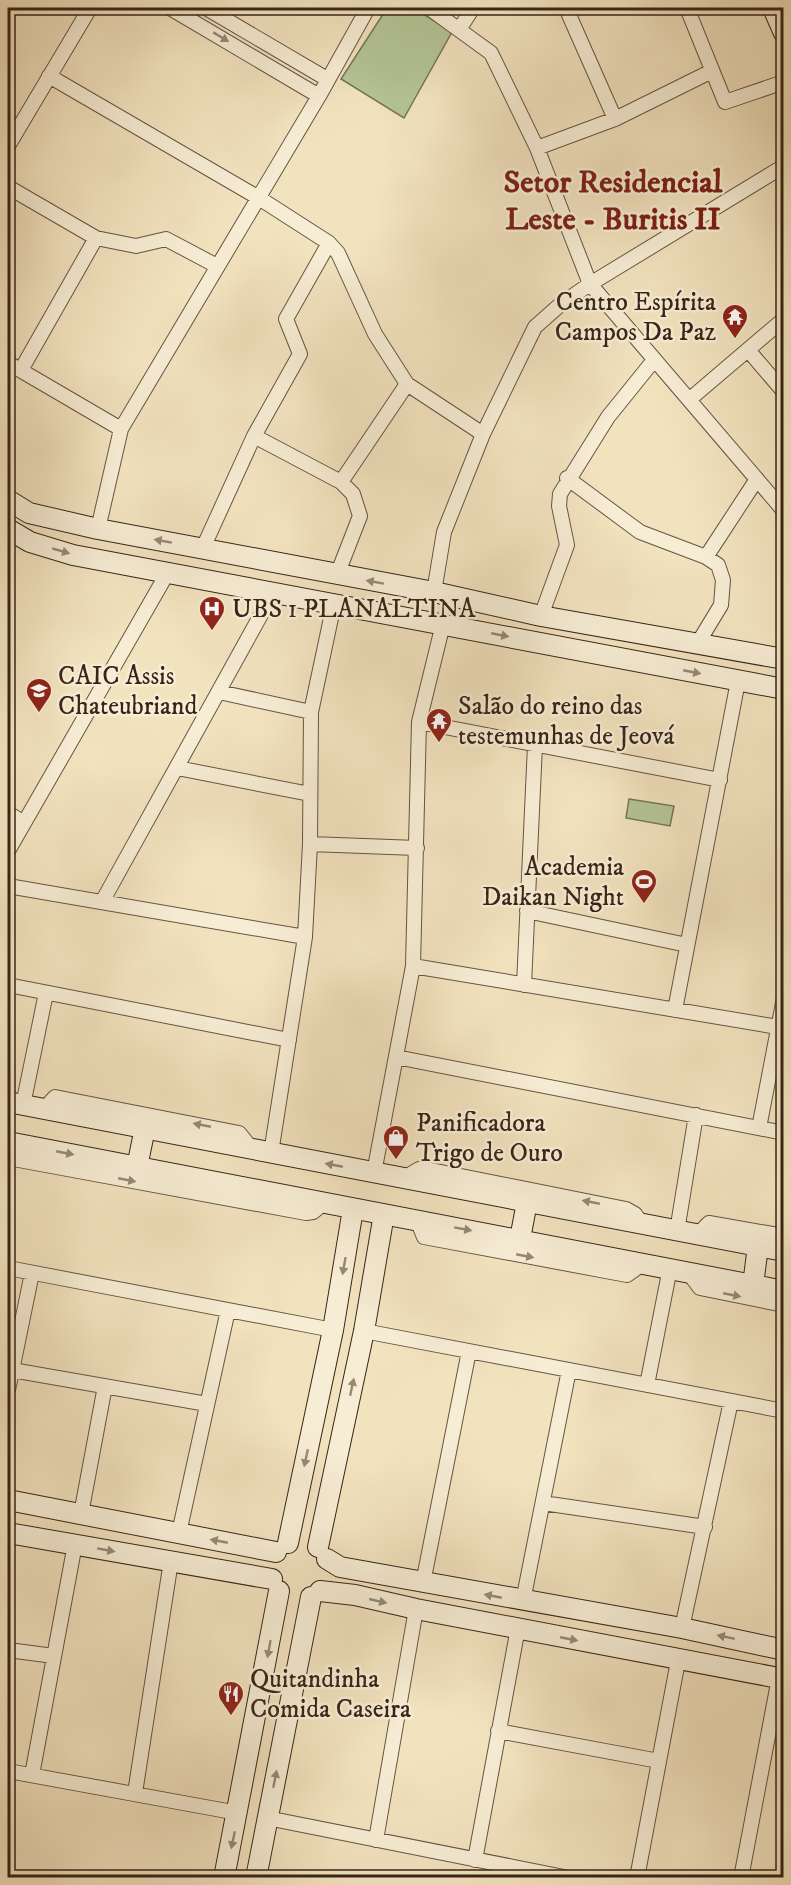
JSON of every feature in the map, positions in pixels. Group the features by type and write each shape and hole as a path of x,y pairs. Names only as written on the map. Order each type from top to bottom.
{"street":[{"path":"170,8 319,96"},
{"path":"206,8 327,80"},
{"path":"98,530 121,429 319,96 368,8"},
{"path":"429,8 460,28 491,53 537,148 590,284 783,510"},
{"path":"460,28 473,8"},
{"path":"566,8 615,119"},
{"path":"687,8 725,102 783,82"},
{"path":"773,8 783,33"},
{"path":"9,142 86,9"},
{"path":"537,148 615,119 712,71"},
{"path":"49,76 259,198 329,243 338,253 375,334 407,384 483,434"},
{"path":"434,592 444,532 483,434 535,327 561,304 590,284 783,166"},
{"path":"8,187 96,238 136,246 166,239 217,266"},
{"path":"21,370 96,238"},
{"path":"203,548 254,436 300,354 286,319 329,243"},
{"path":"690,399 783,319"},
{"path":"748,350 783,392"},
{"path":"541,615 567,545 559,506 560,494 567,478 608,417 654,360"},
{"path":"8,363 121,429"},
{"path":"341,482 407,384"},
{"path":"254,436 341,482 353,494 360,516 337,575"},
{"path":"567,478 640,532 706,557 718,565 723,580 721,605 698,643"},
{"path":"706,557 757,479"},
{"path":"8,500 29,513 98,530 783,659"},
{"path":"8,529 30,542 73,555 783,690"},
{"path":"102,902 219,692 279,594 292,585 294,567"},
{"path":"310,600 309,587 315,571"},
{"path":"8,851 168,572"},
{"path":"261,1151 288,1040 305,937 310,844 311,712 334,604"},
{"path":"565,647 573,640 575,621"},
{"path":"374,1173 413,966 419,722 443,624"},
{"path":"594,653 591,643 599,626"},
{"path":"675,1010 738,681"},
{"path":"219,692 311,712"},
{"path":"419,722 720,780"},
{"path":"524,985 535,745"},
{"path":"177,768 310,794"},
{"path":"8,813 24,823"},
{"path":"310,844 417,848"},
{"path":"8,886 305,937"},
{"path":"528,911 687,945"},
{"path":"413,966 778,1027"},
{"path":"8,985 288,1040"},
{"path":"46,993 16,1103 783,1251"},
{"path":"759,1128 783,998"},
{"path":"396,1057 783,1133"},
{"path":"44,1109 55,1097 239,1133 261,1151"},
{"path":"687,1233 696,1115"},
{"path":"137,1167 145,1128"},
{"path":"8,1142 783,1291"},
{"path":"8,1158 306,1213 313,1212 324,1203"},
{"path":"404,1178 419,1169 430,1170 626,1209 635,1214 642,1224"},
{"path":"520,1239 527,1202"},
{"path":"224,1878 238,1814 275,1585 270,1569 282,1547 333,1330 353,1209"},
{"path":"256,1878 316,1594 329,1576 323,1553 384,1214"},
{"path":"417,1220 424,1237 627,1275 644,1263"},
{"path":"687,1233 709,1223 783,1236"},
{"path":"753,1285 758,1246"},
{"path":"8,1268 333,1330"},
{"path":"679,1270 700,1288 783,1305"},
{"path":"647,1385 679,1270"},
{"path":"8,1390 32,1273"},
{"path":"178,1533 228,1310"},
{"path":"364,1331 783,1411"},
{"path":"423,1583 469,1351"},
{"path":"12,1370 207,1404"},
{"path":"523,1601 569,1370"},
{"path":"81,1514 105,1386"},
{"path":"682,1628 730,1401"},
{"path":"8,1500 178,1533 282,1547 304,1541 340,1567 682,1628 783,1650"},
{"path":"543,1503 705,1527"},
{"path":"8,1533 171,1561 275,1585 294,1599 316,1594 356,1595 416,1609 781,1679 741,1878"},
{"path":"32,1775 75,1544"},
{"path":"135,1794 171,1561"},
{"path":"376,1840 416,1609"},
{"path":"475,1860 518,1628"},
{"path":"8,1650 54,1656"},
{"path":"637,1878 678,1660"},
{"path":"498,1731 659,1761"},
{"path":"8,1771 238,1814"},
{"path":"267,1818 569,1878"}],"green space":[{"path":"387,8 414,8 452,32 404,118 341,79"},
{"path":"629,799 674,806 670,826 626,818"}],"place":[{"name":"Centro Espírita Campos Da Paz","path":"735,340"},
{"name":"UBS 1 PLANALTINA","path":"212,632"},
{"name":"CAIC Assis Chateubriand","path":"39,714"},
{"name":"Salão do reino das testemunhas de Jeová","path":"439,744"},
{"name":"Academia Daikan Night","path":"644,905"},
{"name":"Panificadora Trigo de Ouro","path":"396,1161"},
{"name":"Quitandinha Comida Caseira","path":"231,1717"}],"district":[{"name":"Setor Residencial Leste - Buritis II","path":"613,202"}]}
